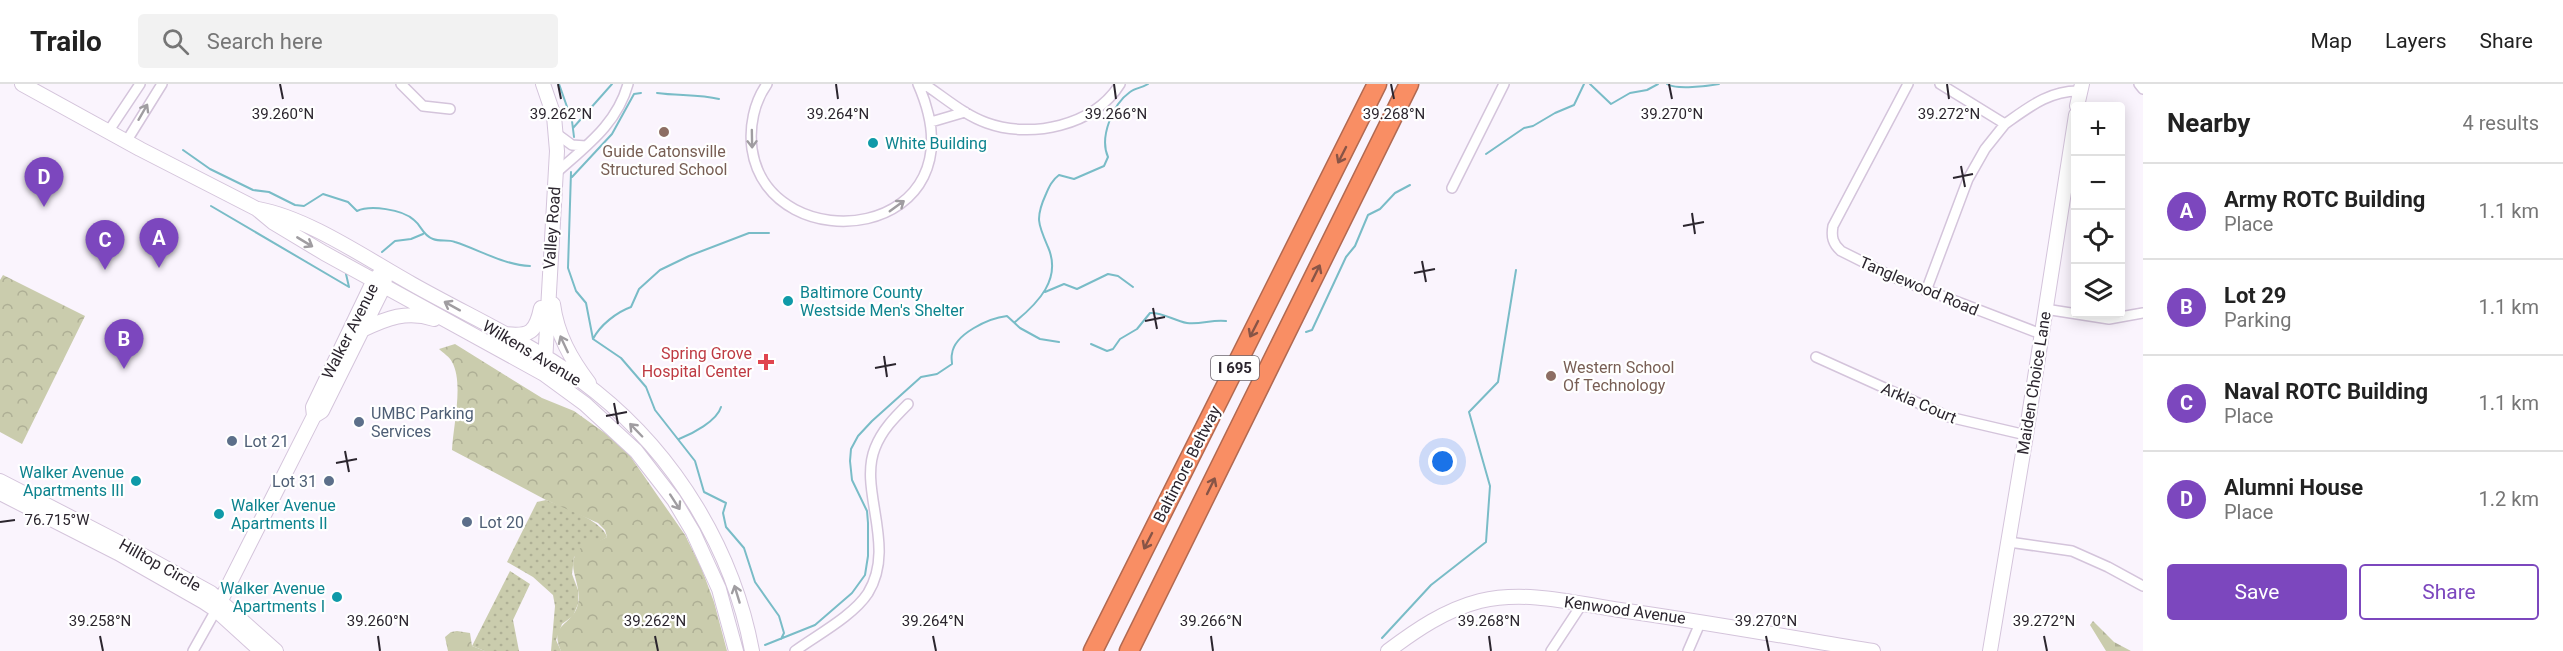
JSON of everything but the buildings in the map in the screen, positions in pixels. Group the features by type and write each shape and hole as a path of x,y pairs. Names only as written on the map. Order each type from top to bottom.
{"highway":[{"name":"Baltimore Beltway","path":"1093,651 1377,84"},
{"name":"Baltimore Beltway","path":"1129,651 1409,84"}],"main road":[{"name":"Wilkens Avenue","path":"22,84 126,142 257,209 284,229 544,374 613,428 655,474 693,532 719,589 736,651"},
{"name":"Valley Road","path":"543,84 554,116 557,134 544,374"},
{"name":"Maiden Choice Lane","path":"1990,651 2071,146"},
{"name":"Wilkens Avenue","path":"257,209 278,212 386,270 545,357 596,392 647,442 687,492 722,554 734,584 752,651"},
{"name":"Walker Avenue","path":"314,416 313,407 386,270"},
{"path":"503,334 525,334 538,324 549,271"},
{"path":"549,271 554,313 562,341 596,392"},
{"name":"Walker Avenue","path":"219,605 314,416 322,411 362,330 379,283"},
{"path":"362,330 388,318 406,314 423,316 459,327"},
{"name":"Hilltop Circle","path":"0,481 122,544 219,605 276,651"},
{"name":"Hilltop Circle","path":"0,493 219,605 261,651"},
{"name":"Kenwood Avenue","path":"1388,651 1430,621 1464,606 1480,601 1525,597 1701,621 1873,651"}],"street":[{"path":"108,132 140,84"},
{"path":"126,142 162,84"},
{"path":"401,84 423,105 450,109"},
{"path":"556,173 610,122 623,100 628,84"},
{"path":"767,84 757,102 752,120 751,141 758,173 765,185 790,206 818,218 836,221 870,219 898,207 920,184 926,171 932,143 928,107 918,84"},
{"path":"924,84 988,124 1007,129 1043,128 1079,119 1107,100 1120,84"},
{"path":"1452,188 1504,84"},
{"name":"Tanglewood Road","path":"1908,84 1833,226 1832,240 1841,251 1926,291 2041,334"},
{"path":"1940,84 2005,124"},
{"path":"2139,84 2143,89"},
{"path":"1926,291 1968,180 1981,155 2005,124 2047,96 2081,88"},
{"path":"931,122 966,112"},
{"path":"557,134 572,145 586,146"},
{"path":"2045,309 2109,319 2143,313"},
{"name":"Arkla Court","path":"1816,357 1949,417 2026,435"},
{"path":"795,651 859,604 873,583 879,554 872,477 874,450 884,430 908,404"},
{"path":"2009,542 2072,551 2089,557 2143,586"},
{"path":"1551,651 1582,604"},
{"name":"Walker Avenue","path":"193,651 219,605"},
{"path":"1688,651 1701,621"}],"green space":[{"path":"3,275 85,316 22,444 0,432 0,280"},
{"path":"455,344 542,398 574,411 616,441 628,453 685,535 701,567 714,602 727,651 561,651 557,635 578,604 579,594 573,562 582,547 593,539 597,542 607,537 605,530 598,523 546,500 452,450 458,393 457,381 451,360 439,349"},
{"path":"546,500 590,520 604,531 607,537 574,557 572,574 578,590 578,604 573,616 562,624 556,640 561,651 551,651 555,606 553,595 533,577 507,562 537,502"},
{"path":"510,571 530,584 513,620 519,651 485,651 472,646"},
{"path":"2093,621 2114,642 2131,651 2106,651 2090,625"},
{"path":"457,631 470,633 472,646 485,651 448,651 445,637"}],"waterway":[{"path":"559,84 572,121 574,137"},
{"path":"573,128 612,84"},
{"path":"1015,322 1032,307 1050,280 1052,259 1039,221 1040,209 1050,186 1059,175 1074,179 1104,166 1108,157 1105,140 1113,113 1130,92 1148,84"},
{"path":"1486,154 1524,128 1533,126 1574,105 1584,84"},
{"path":"1590,84 1611,104 1630,93 1647,90 1658,84"},
{"path":"1667,84 1685,87 1719,84"},
{"path":"572,177 612,134 634,94 641,93"},
{"path":"657,93 719,99"},
{"path":"183,150 210,169 253,190 269,192 295,205 304,206 323,194 348,202 357,211 370,208 402,213 414,220 433,239 452,241 501,260 530,266"},
{"path":"571,172 568,268 576,291 586,303 593,339 621,358 646,387 655,410 695,461 704,492 726,503 723,513 726,527 744,548 755,582 779,616 784,633 781,639"},
{"path":"1306,332 1312,330 1346,257 1355,246 1368,215 1380,209 1395,193 1410,185"},
{"path":"211,206 349,287"},
{"path":"593,339 609,320 631,307 639,289 660,270 749,233 769,233"},
{"path":"382,252 395,241 411,239 423,234"},
{"path":"1382,638 1431,585 1486,542 1490,486 1469,412 1498,382 1516,270"},
{"path":"346,274 349,287"},
{"path":"1045,292 1064,284 1077,289 1108,274 1118,276 1133,287"},
{"path":"1091,344 1107,351 1113,349 1120,339 1137,329 1150,313 1187,323 1226,321"},
{"path":"765,645 815,625 852,593 865,575 868,556 867,511 852,480 850,461 851,449 858,436 872,421 921,377 937,374 952,364 954,347 959,340 973,328 991,320 1007,316 1020,328 1040,339 1059,342"},
{"path":"679,439 709,422 721,407"}],"place":[{"name":"Guide Catonsville Structured School","path":"664,132"},
{"name":"White Building","path":"873,143"},
{"name":"Alumni House","path":"44,207"},
{"name":"Army ROTC Building","path":"159,268"},
{"name":"Naval ROTC Building","path":"105,270"},
{"name":"Baltimore County Westside Men's Shelter","path":"788,301"},
{"name":"Spring Grove Hospital Center","path":"766,362"},
{"name":"Lot 29","path":"124,369"},
{"name":"Western School Of Technology","path":"1551,376"},
{"name":"UMBC Parking Services","path":"359,422"},
{"name":"Lot 21","path":"232,441"},
{"name":"Walker Avenue Apartments III","path":"136,481"},
{"name":"Lot 31","path":"329,481"},
{"name":"Walker Avenue Apartments II","path":"219,514"},
{"name":"Lot 20","path":"467,522"},
{"name":"Walker Avenue Apartments I","path":"337,597"}]}
